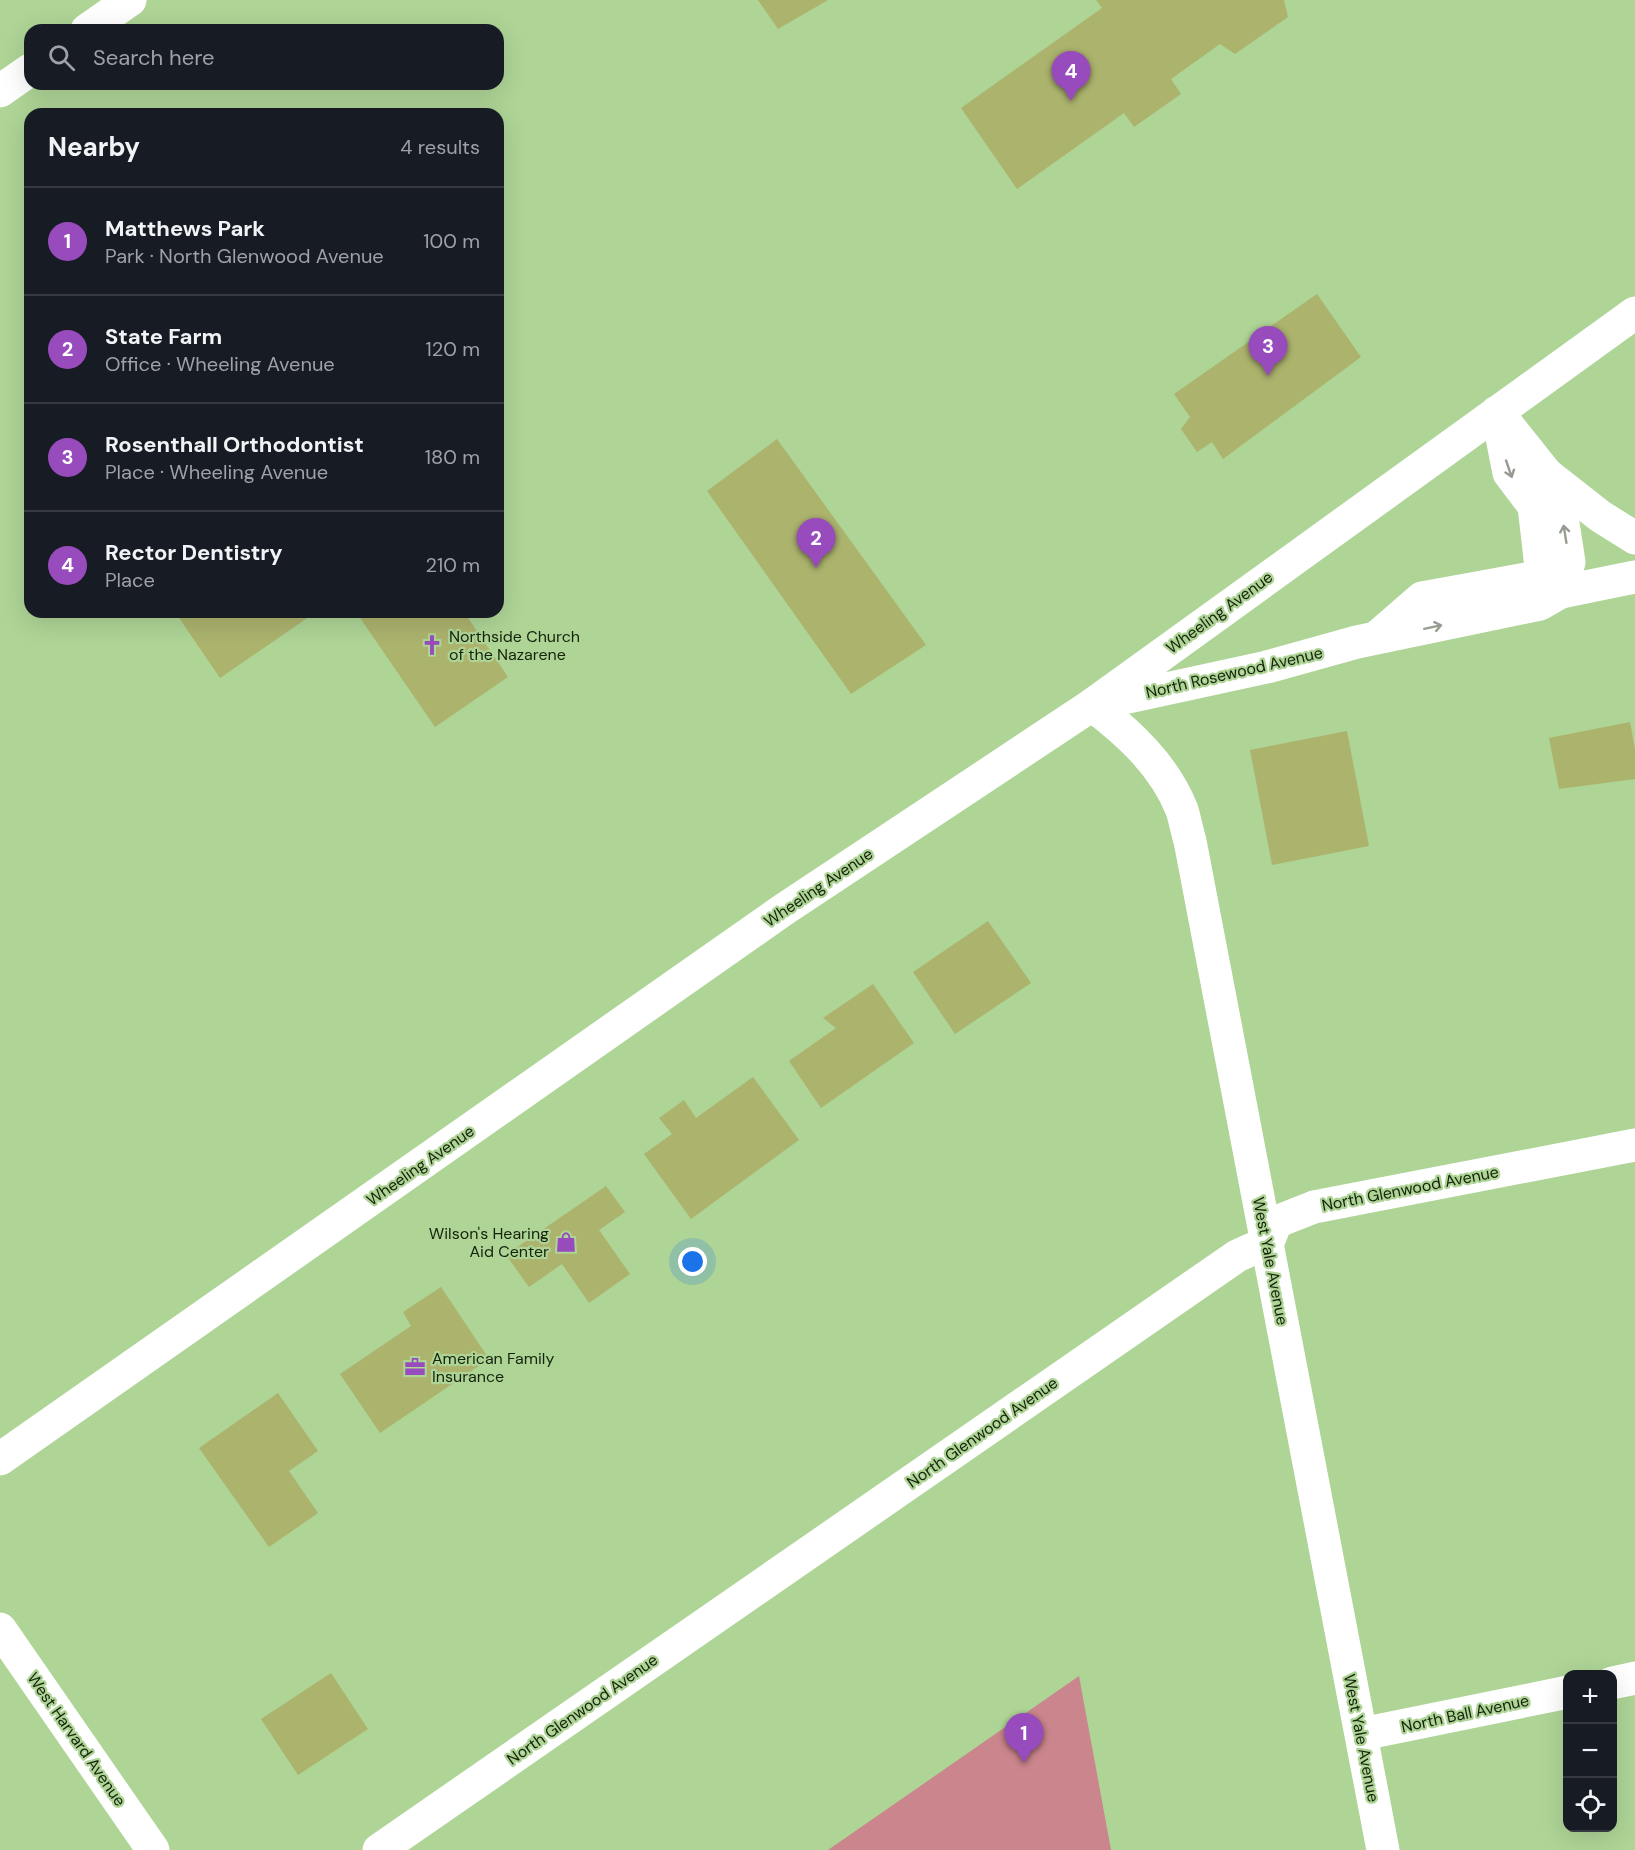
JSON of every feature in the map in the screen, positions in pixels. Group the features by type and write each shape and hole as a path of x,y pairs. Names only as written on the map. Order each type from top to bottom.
{"street":[{"path":"96,24 130,0"},
{"path":"0,91 24,74"},
{"name":"Wheeling Avenue","path":"0,1459 783,910 1092,705 1635,313"},
{"path":"1497,412 1545,472 1600,516 1635,538"},
{"path":"1497,412 1509,473 1534,506 1552,584"},
{"path":"1545,472 1560,504 1569,562 1552,584"},
{"name":"North Rosewood Avenue","path":"1092,705 1267,667 1375,638 1422,598 1635,577"},
{"name":"West Yale Avenue","path":"1092,705 1123,729 1149,756 1167,781 1182,810 1190,841 1383,1850"},
{"name":"North Glenwood Avenue","path":"379,1850 1237,1256 1268,1242 1276,1222 1314,1207 1635,1145"},
{"name":"West Harvard Avenue","path":"0,1629 153,1850"},
{"path":"1617,1682 1635,1678"},
{"name":"North Ball Avenue","path":"1362,1734 1563,1693"}],"shaded area":[{"path":"1079,1676 1111,1850 828,1850"}],"building":[{"path":"758,0 828,0 778,29"},
{"path":"1096,0 1284,0 1288,17 1235,54 1220,44 1171,79 1181,94 1134,127 1124,113 1017,189 961,108 1102,8"},
{"path":"1317,294 1361,357 1223,459 1212,442 1197,452 1181,429 1190,417 1174,394"},
{"path":"777,439 926,645 851,694 707,491"},
{"path":"179,618 307,618 220,678"},
{"name":"Northside Church of the Nazarene","path":"360,618 468,618 508,677 435,727"},
{"path":"1630,722 1635,749 1635,779 1559,789 1549,738"},
{"path":"1347,731 1369,846 1272,865 1250,750"},
{"path":"988,921 1031,983 955,1034 913,972"},
{"path":"873,984 914,1043 821,1108 789,1061 836,1028 823,1018"},
{"path":"753,1077 799,1140 691,1219 644,1154 672,1134 659,1118 684,1100 696,1118"},
{"name":"Wilson's Hearing Aid Center","path":"606,1186 625,1212 599,1230 630,1274 589,1303 562,1264 529,1287 506,1255"},
{"name":"American Family Insurance","path":"441,1287 489,1359 380,1433 340,1374 411,1326 403,1312"},
{"path":"278,1393 318,1451 289,1471 318,1513 269,1547 199,1448"},
{"path":"331,1673 368,1729 298,1775 261,1719"}],"place":[{"name":"Rector Dentistry","path":"1071,101"},
{"name":"Rosenthall Orthodontist","path":"1268,376"},
{"name":"State Farm","path":"816,568"},
{"name":"Northside Church of the Nazarene","path":"432,645"},
{"name":"Wilson's Hearing Aid Center","path":"566,1242"},
{"name":"American Family Insurance","path":"415,1367"},
{"name":"Matthews Park","path":"1024,1763"}]}
